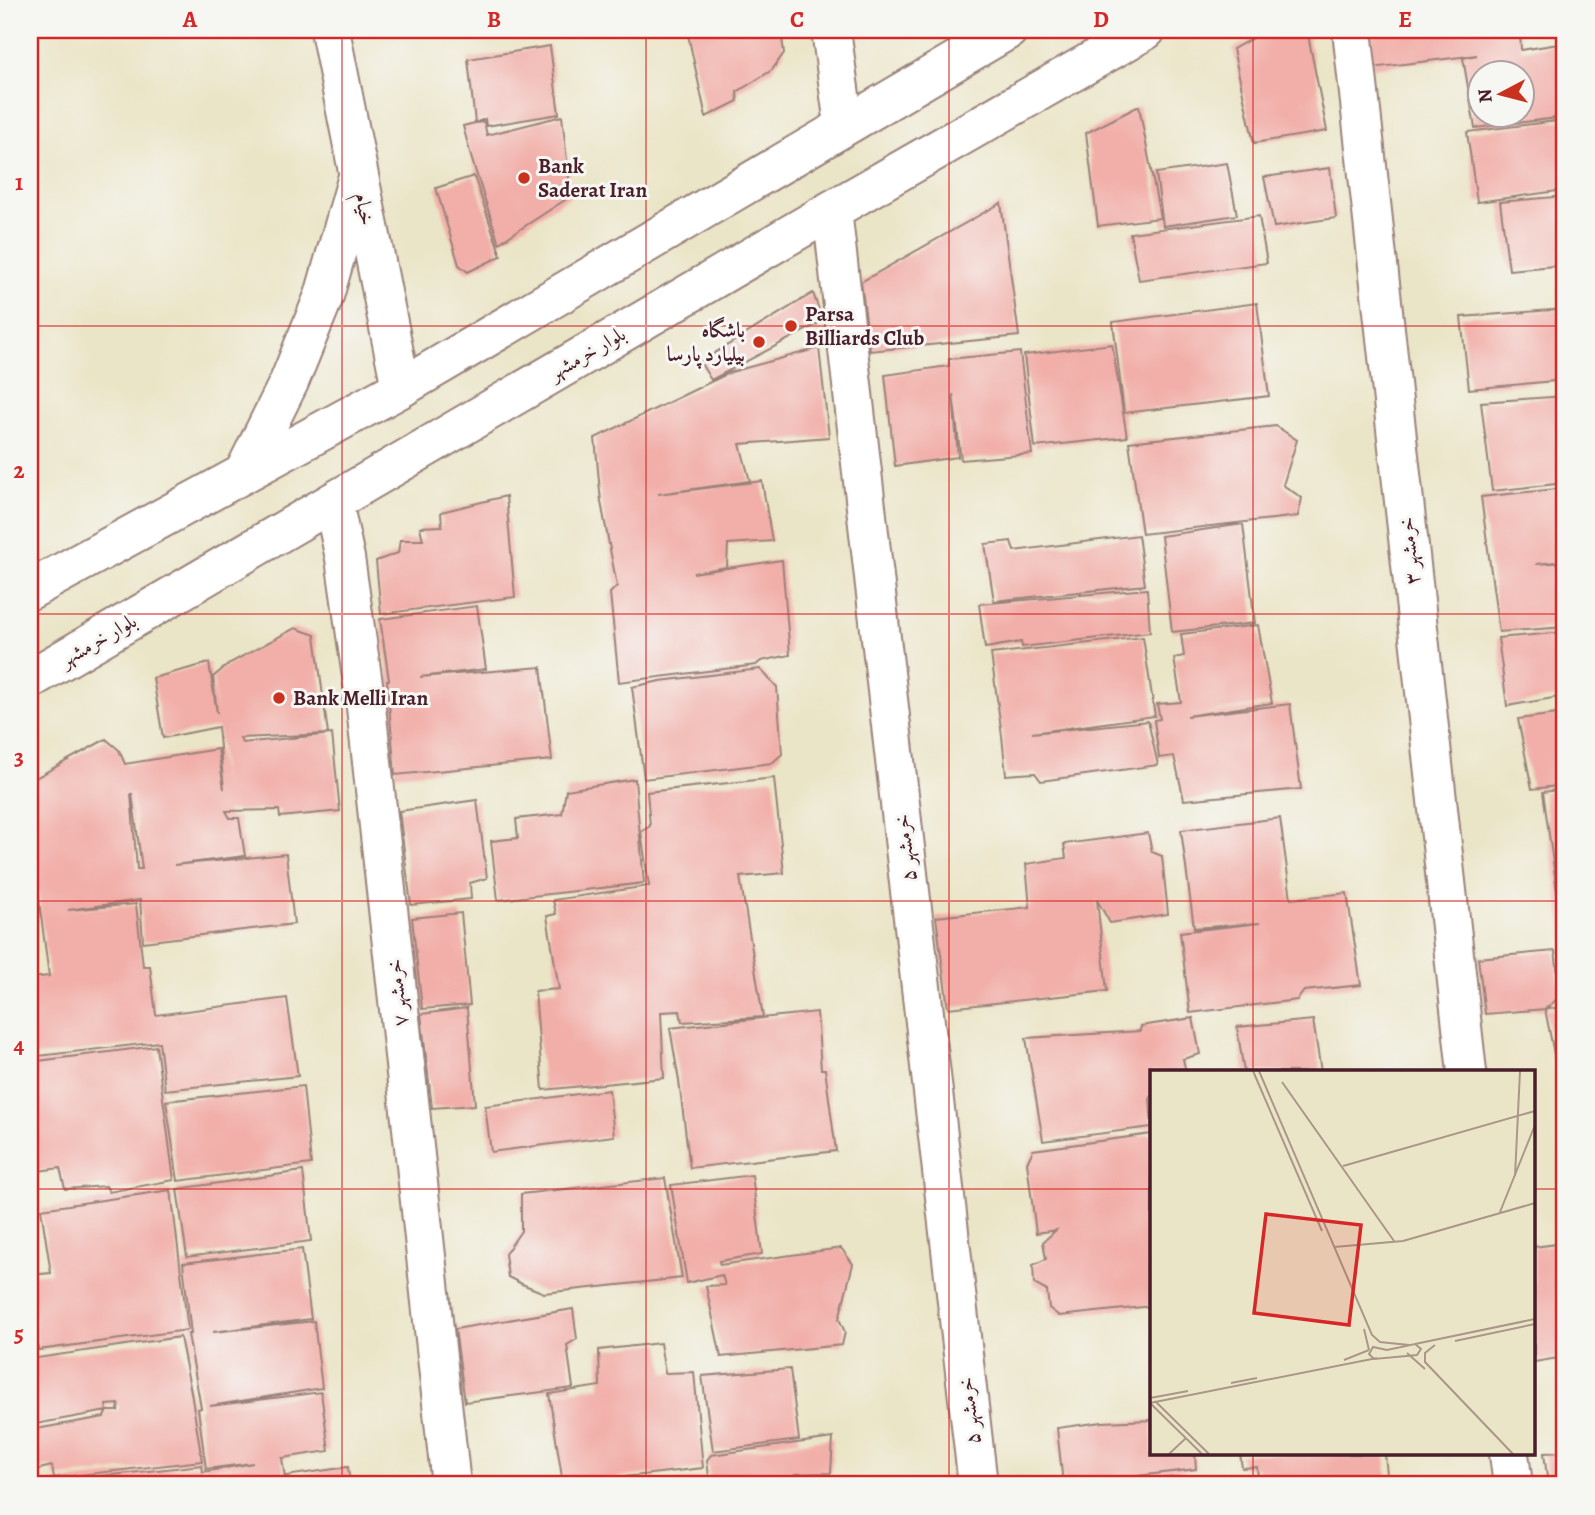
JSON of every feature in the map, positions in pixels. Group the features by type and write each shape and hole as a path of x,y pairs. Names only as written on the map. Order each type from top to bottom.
{"street":[{"name":"خیام","path":"330,30 401,388"},
{"path":"831,30 844,125"},
{"path":"30,590 401,388 1008,30"},
{"name":"بلوار خرمشهر","path":"30,680 832,210 1146,30"},
{"name":"خرمشهر ۳","path":"1352,30 1467,1070"},
{"path":"244,473 289,382 324,296 359,175"},
{"name":"خرمشهر ۵","path":"832,210 978,1485"},
{"name":"خرمشهر ۷","path":"333,502 345,558 365,698 451,1485"},
{"path":"1509,1456 1513,1485"}],"building":[{"path":"687,30 781,30 784,53 772,70 737,92 738,101 706,117"},
{"path":"1267,30 1307,30 1327,131 1254,143 1233,49"},
{"path":"1369,30 1520,30 1521,50 1565,43 1565,117 1536,121 1536,60 1466,60 1466,76 1463,58 1477,55 1372,68"},
{"path":"550,46 559,114 486,126 485,119 475,123 468,59"},
{"path":"1139,106 1160,218 1098,226 1086,133"},
{"name":"Bank Saderat Iran","path":"562,116 571,196 499,243 463,126 484,122 487,135"},
{"path":"1565,120 1565,190 1477,202 1467,132 1536,130 1536,124"},
{"path":"1227,163 1237,215 1163,226 1156,173"},
{"path":"1330,168 1336,218 1274,227 1264,177"},
{"path":"474,176 501,256 468,272 459,265 436,188"},
{"path":"1565,196 1565,265 1509,270 1500,202"},
{"path":"1001,203 1019,336 870,351 861,282"},
{"path":"1259,216 1267,263 1139,280 1130,233"},
{"name":"باشگاه بیلیارد پارسا","path":"813,293 823,321 711,380 700,362"},
{"path":"1257,303 1269,396 1124,413 1113,322"},
{"path":"1565,309 1565,380 1469,389 1461,317"},
{"path":"1112,344 1127,437 1035,447 1024,355"},
{"path":"819,348 829,437 740,444 750,481 658,494 762,481 772,541 728,544 727,567 693,573 782,560 790,655 761,661 756,665 619,682 610,593 617,586 601,502 595,438 731,372"},
{"path":"1020,352 1032,454 961,460 953,394 958,457 895,466 885,375 949,366 949,359"},
{"path":"1565,396 1565,483 1492,491 1481,402"},
{"path":"1276,426 1297,440 1283,485 1302,498 1298,516 1142,534 1129,442"},
{"path":"1565,488 1565,561 1536,564 1565,562 1565,627 1499,632 1481,497"},
{"path":"506,496 515,597 381,614 376,561 398,553 400,540 423,540 420,527 442,526 441,512"},
{"path":"1243,524 1255,623 1172,632 1161,536"},
{"path":"1138,535 1145,585 994,601 985,544 1011,541 1014,551"},
{"path":"1147,589 1150,632 1022,647 1021,642 985,648 979,604"},
{"path":"477,606 486,669 420,677 541,667 552,760 395,775 389,680 380,619"},
{"path":"1258,625 1272,703 1187,716 1290,704 1301,789 1184,800 1174,756 1159,758 1154,720 1160,719 1157,704 1181,702 1174,658 1184,656 1181,634"},
{"path":"295,628 315,635 328,734 240,738 242,743 332,734 340,811 280,817 279,810 226,811 230,818 239,818 245,856 174,865 286,854 294,924 143,942 140,900 68,910 136,904 143,966 150,966 156,1015 287,998 298,1076 165,1090 159,1042 30,1057 30,978 49,976 30,832 30,781 106,739 119,750 125,764 218,749 224,789 218,727 163,738 153,678 209,663 217,713 213,677 230,663","holes":["132,794 142,869 137,869"]},
{"path":"1565,632 1565,696 1507,706 1498,638"},
{"path":"1143,637 1155,716 1032,733 1148,721 1158,765 1041,781 1035,773 1006,775 991,654"},
{"path":"760,669 777,687 782,754 772,763 644,779 632,687"},
{"path":"1565,713 1565,785 1532,789 1518,719"},
{"path":"774,778 784,873 740,877 763,1017 682,1022 680,1011 661,1012 664,1078 543,1090 535,991 559,989 547,916 556,914 553,900 649,886 641,832 650,826 647,792"},
{"path":"635,779 644,883 498,900 491,841 518,838 516,819 562,814 566,790"},
{"path":"1565,789 1565,941 1564,941 1543,792"},
{"path":"477,800 487,878 470,883 471,899 411,905 399,811"},
{"path":"1280,818 1291,899 1347,893 1361,985 1304,991 1297,1000 1190,1013 1180,932 1260,923 1194,928 1181,830"},
{"path":"1148,833 1152,852 1162,856 1168,914 1110,923 1097,900 1107,991 948,1008 936,917 1030,907 1026,864 1066,858 1064,844"},
{"path":"30,856 38,913 30,914"},
{"path":"461,913 470,1005 422,1009 412,918"},
{"path":"1555,951 1561,996 1545,1009 1485,1014 1478,958"},
{"path":"1565,1007 1565,1078 1559,1079 1545,1009"},
{"path":"467,1008 475,1105 432,1108 421,1014"},
{"path":"817,1012 821,1069 825,1069 836,1151 690,1168 670,1028"},
{"path":"1193,1018 1200,1054 1183,1059 1186,1070 1150,1070 1150,1127 1043,1141 1026,1038 1140,1031 1141,1026"},
{"path":"1313,1020 1321,1070 1244,1070 1237,1027"},
{"path":"156,1046 174,1180 109,1192 106,1186 65,1189 60,1168 30,1172 30,1062"},
{"path":"303,1086 311,1164 178,1181 166,1101"},
{"path":"609,1090 614,1136 491,1152 485,1106"},
{"path":"1150,1134 1150,1306 1059,1316 1049,1308 1047,1291 1034,1284 1033,1265 1046,1259 1043,1242 1056,1230 1036,1233 1027,1163 1033,1150"},
{"path":"303,1171 311,1241 187,1257 177,1189"},
{"path":"752,1175 762,1254 719,1261 720,1265 841,1248 853,1264 839,1319 845,1332 842,1345 721,1357 706,1286 725,1285 722,1275 687,1283 671,1185"},
{"path":"665,1178 682,1278 544,1293 508,1277 505,1254 521,1231 521,1194"},
{"path":"171,1190 188,1330 38,1350 30,1275 51,1273 41,1209"},
{"path":"1565,1243 1565,1357 1536,1362 1536,1247"},
{"path":"302,1249 311,1319 213,1332 314,1321 322,1388 210,1406 321,1392 329,1451 282,1458 286,1485 49,1485 49,1482 202,1465 203,1472 253,1463 206,1469 198,1409 201,1408 188,1334 191,1334 183,1263"},
{"path":"573,1309 577,1339 567,1345 573,1388 465,1402 455,1329"},
{"path":"180,1337 202,1461 54,1478 52,1466 35,1470 30,1430 104,1417 107,1411 30,1425 30,1359","holes":["119,1404 118,1411 107,1411 106,1405"]},
{"path":"660,1343 665,1373 694,1372 703,1468 563,1484 549,1394 600,1386 599,1350"},
{"path":"790,1369 799,1440 713,1451 702,1376"},
{"path":"1150,1420 1150,1456 1195,1456 1196,1469 1087,1482 1199,1476 1199,1485 1063,1484 1057,1428 1102,1422"},
{"path":"833,1438 831,1473 795,1474 797,1485 710,1485 707,1460 711,1455"},
{"path":"1565,1452 1565,1485 1548,1485 1544,1453"},
{"path":"1240,1456 1385,1456 1388,1485 1259,1485 1257,1467 1242,1468"},
{"path":"348,1467 350,1485 287,1485 286,1476"},
{"path":"705,1478 706,1485 650,1485 650,1483"}],"place":[{"name":"Bank Saderat Iran","path":"524,178"},
{"name":"Parsa Billiards Club","path":"791,326"},
{"name":"باشگاه بیلیارد پارسا","path":"759,342"},
{"name":"Bank Melli Iran","path":"279,698"}]}
